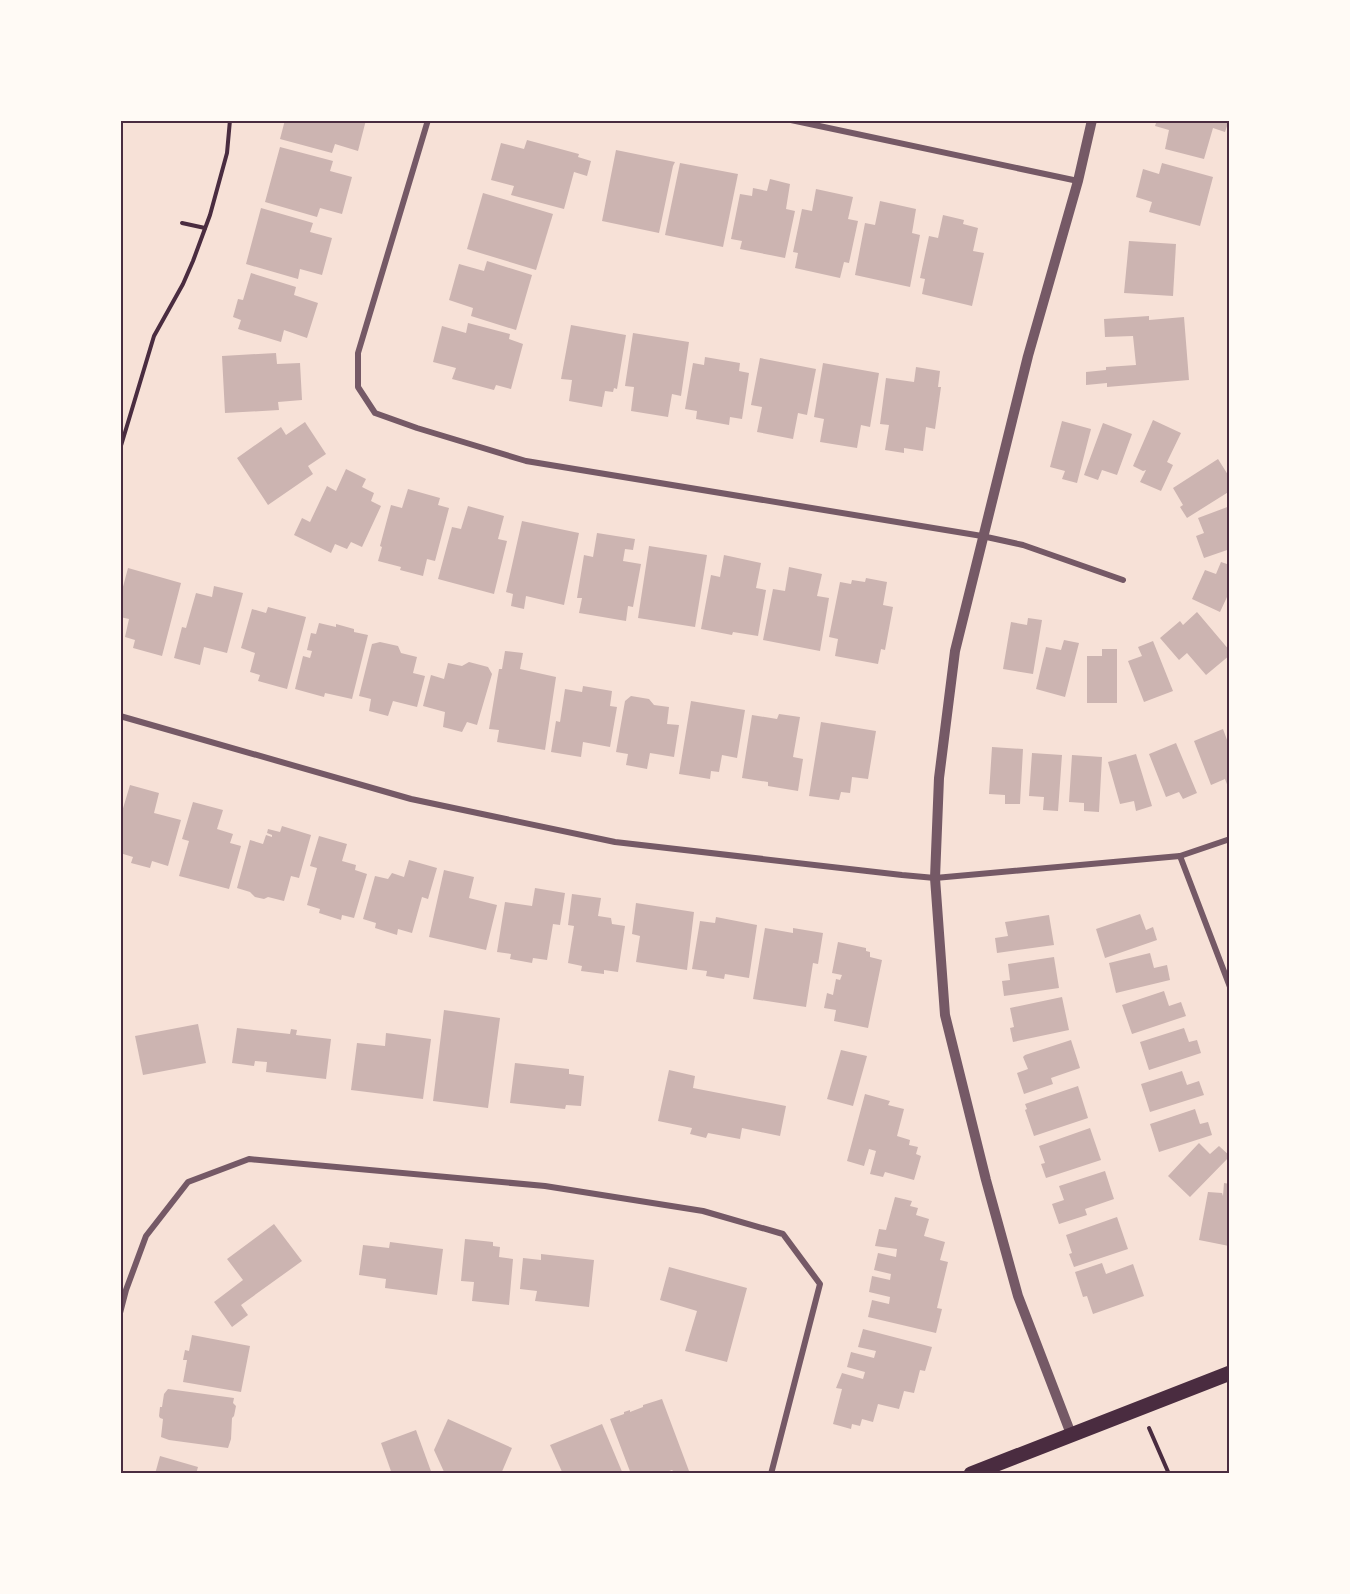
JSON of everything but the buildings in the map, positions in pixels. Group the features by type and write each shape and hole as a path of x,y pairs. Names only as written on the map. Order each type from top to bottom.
{"main road":[{"path":"971,1474 1230,1372"}],"street":[{"path":"428,120 358,353 358,387 375,413 526,461 982,536 1023,545 1123,580"},
{"path":"791,120 1078,181"},
{"path":"1071,1434 1018,1296 977,1147 945,1015 935,878 939,778 955,651 1028,356 1078,181 1092,120"},
{"path":"120,716 411,799 615,842 935,878 1180,856 1230,839"},
{"path":"1180,856 1230,987"},
{"path":"120,1313 146,1236 188,1182 249,1158 545,1186 703,1211 783,1234 820,1284 771,1474"}],"path":[{"path":"120,449 154,336 194,261 227,153 230,120"},
{"path":"182,223 205,228"},
{"path":"1140,1407 1169,1474"}]}
